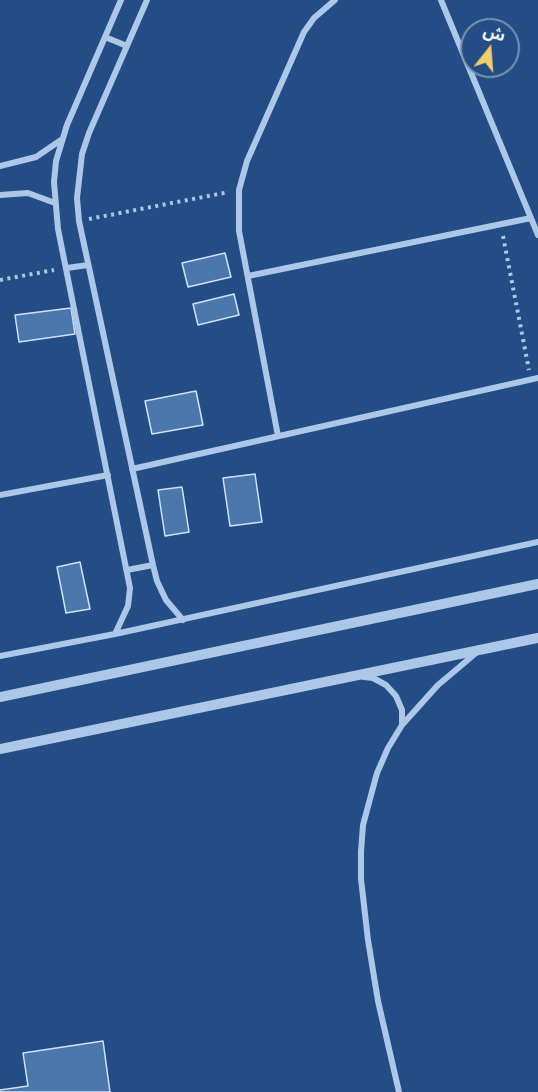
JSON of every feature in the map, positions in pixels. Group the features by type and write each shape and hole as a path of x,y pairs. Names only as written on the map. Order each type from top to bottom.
{"street":[{"path":"116,634 130,597 127,570 55,203 56,161 61,140 121,0"},
{"path":"147,0 82,154 78,176 79,221 157,581 166,600 183,620"},
{"path":"278,436 239,231 239,190 247,161 304,32 314,18 335,0"},
{"path":"441,0 538,235"},
{"path":"105,37 127,46"},
{"path":"0,165 36,157 61,140"},
{"path":"0,195 28,193 55,203"},
{"path":"248,276 531,218"},
{"path":"67,268 88,265"},
{"path":"132,469 535,379"},
{"path":"0,495 108,475"},
{"path":"0,656 183,620 538,542"},
{"path":"127,570 153,565"},
{"path":"0,697 538,584"},
{"path":"0,749 538,638"},
{"path":"399,1092 380,1011 361,879 363,825 377,772 402,725 438,685 479,651"},
{"path":"358,676 373,678 386,685 396,696 402,710 402,725"}],"path":[{"path":"79,221 239,190"},
{"path":"501,224 535,379"},
{"path":"0,280 67,268"}],"building":[{"path":"225,253 231,277 188,287 182,263"},
{"path":"234,294 239,315 198,325 193,304"},
{"path":"71,308 75,334 19,342 15,315"},
{"path":"196,391 203,425 152,434 145,401"},
{"path":"255,474 262,522 230,526 223,478"},
{"path":"182,487 189,532 165,536 158,490"},
{"path":"80,562 90,609 66,613 57,567"},
{"path":"103,1041 110,1092 0,1092 0,1090 28,1086 23,1053"}]}
